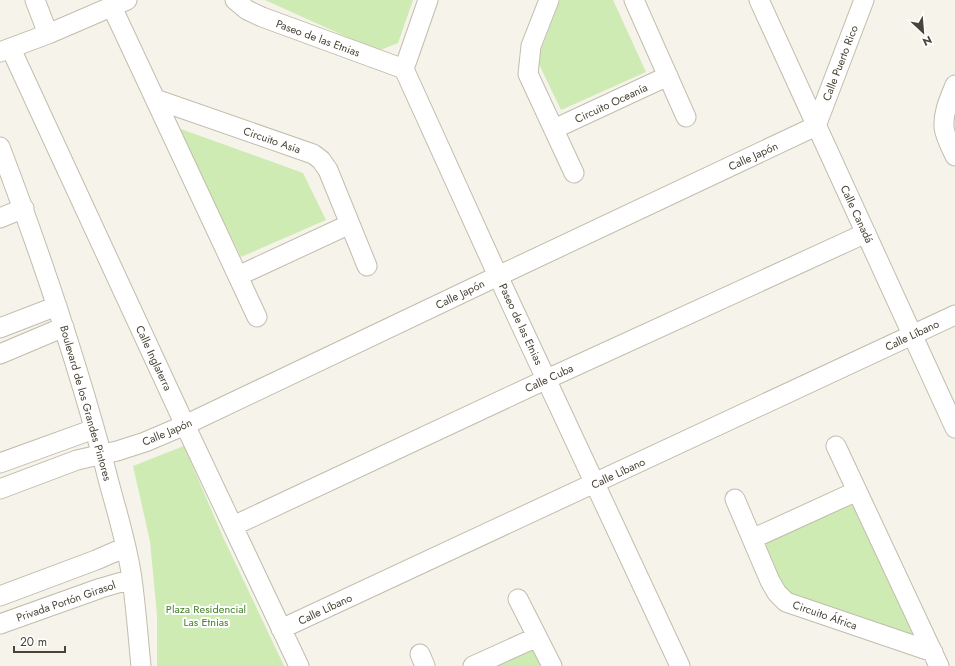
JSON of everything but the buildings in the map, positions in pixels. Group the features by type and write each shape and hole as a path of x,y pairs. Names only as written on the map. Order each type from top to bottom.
{"street":[{"path":"35,0 48,34"},
{"name":"Paseo de las Etnias","path":"235,0 246,10 262,17 404,69 498,276 680,666"},
{"path":"404,69 428,0"},
{"path":"549,0 531,46 528,74 574,172"},
{"path":"634,0 686,117"},
{"name":"Calle Canadá","path":"758,0 955,428"},
{"name":"Calle Puerto Rico","path":"816,126 864,0"},
{"path":"6,51 120,3 155,99 257,317"},
{"name":"Calle Inglaterra","path":"6,51 299,666"},
{"name":"Circuito Oceanía","path":"554,129 668,76"},
{"path":"955,85 946,107 944,127 955,156"},
{"name":"Circuito Asia","path":"155,99 313,154 321,160 328,170 367,266"},
{"name":"Calle Japón","path":"0,489 77,460 102,455 145,442 185,425 816,126"},
{"name":"Boulevard de los Grandes Pintores","path":"0,147 7,184 24,208 64,328 102,455 126,547 132,579 141,666"},
{"path":"0,218 24,208"},
{"path":"238,276 350,224"},
{"name":"Calle Cuba","path":"233,526 547,379 866,233"},
{"path":"0,328 57,306"},
{"name":"Calle Líbano","path":"281,629 955,315"},
{"path":"0,354 64,328"},
{"path":"0,463 94,430"},
{"name":"Circuito África","path":"836,446 936,659"},
{"path":"752,539 857,491"},
{"name":"Circuito África","path":"735,499 770,581 777,593 786,602 936,659"},
{"path":"0,596 96,560 126,547"},
{"name":"Privada Portón Girasol","path":"0,624 101,588 132,579"},
{"path":"518,599 552,666"},
{"path":"472,666 537,636"}],"green space":[{"path":"265,0 413,0 398,43 378,51"},
{"path":"560,0 613,0 646,72 561,110 537,60"},
{"path":"178,128 303,173 326,220 241,257"},
{"name":"Plaza Residencial Las Etnias","path":"184,446 223,537 284,666 157,666 157,615 150,541 133,466"},
{"path":"854,497 918,640 789,593 759,544"},
{"path":"535,645 544,666 487,666"}]}
